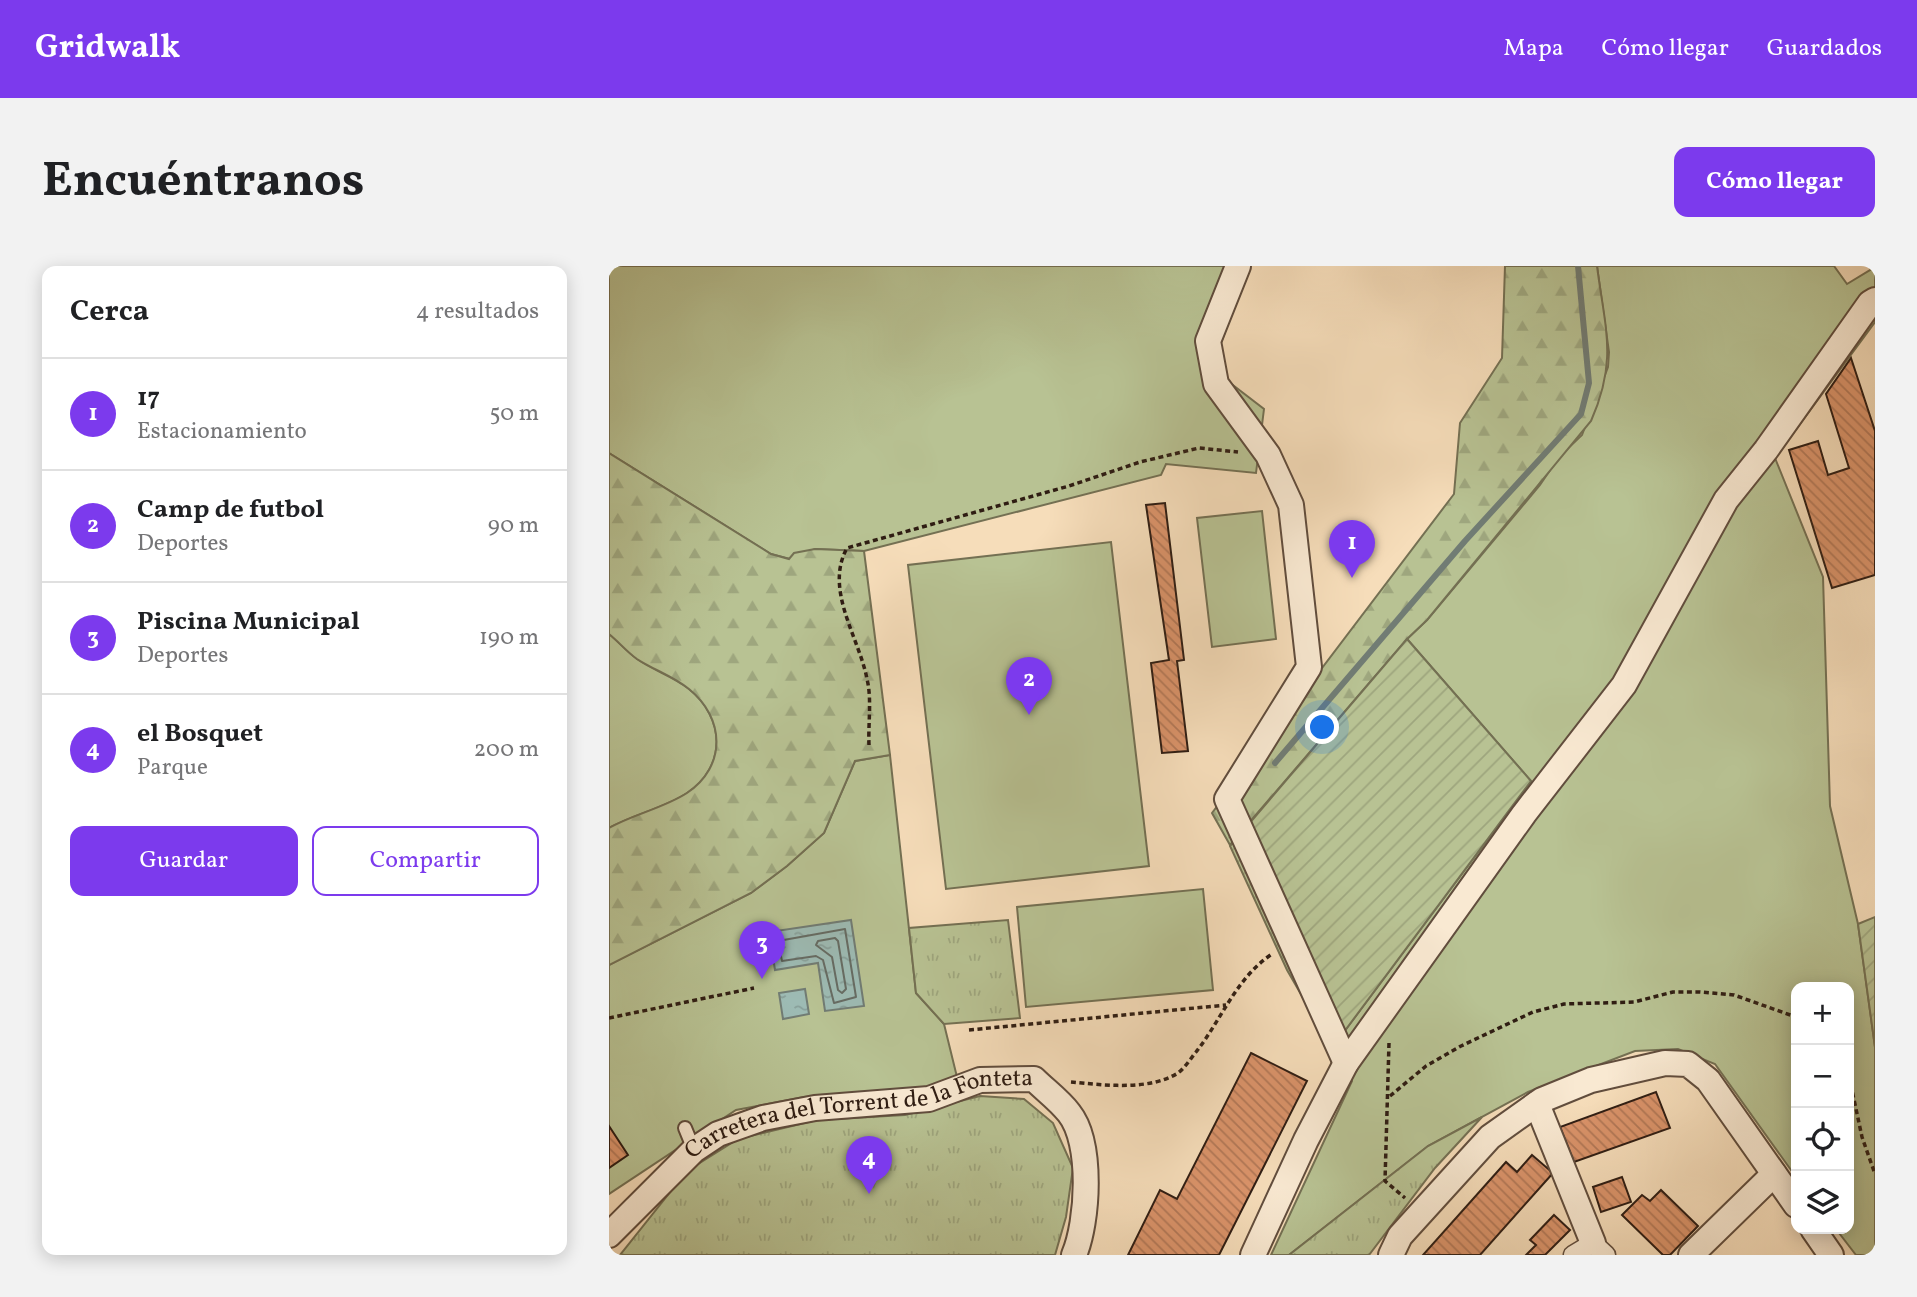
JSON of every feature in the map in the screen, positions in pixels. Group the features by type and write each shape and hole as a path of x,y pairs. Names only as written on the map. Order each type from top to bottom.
{"street":[{"path":"1238,266 1208,341 1216,384 1268,455 1291,505 1309,667 1227,799 1346,1063"},
{"path":"1253,1255 1305,1140 1346,1063 1524,814 1624,685 1726,500 1766,450 1870,303 1875,300"},
{"path":"1391,1255 1400,1236 1490,1137 1537,1104 1591,1080 1665,1063 1688,1063 1708,1080 1791,1198"},
{"name":"Carretera del Torrent de la Fonteta","path":"609,1234 690,1139 718,1134 763,1118 802,1110 929,1099 980,1080 1034,1079 1071,1114 1087,1161 1080,1240 1074,1255"},
{"path":"1537,1104 1591,1251"},
{"path":"1691,1255 1775,1174"},
{"path":"1816,1234 1831,1255"}],"path":[{"path":"869,745 868,680 842,602 838,565 847,548 1199,448 1268,455"},
{"path":"1043,1088 1061,1081 1136,1086 1179,1072 1208,1037 1226,1005 1256,964 1291,940"},
{"path":"609,1018 754,988"},
{"path":"1390,1096 1426,1066 1461,1046 1533,1012 1564,1004 1634,1002 1673,992 1700,992 1734,995 1791,1015"},
{"path":"969,1030 1226,1005"},
{"path":"1384,1009 1391,1057 1385,1181 1422,1213"},
{"path":"1854,1100 1862,1138 1875,1174"}],"green space":[{"path":"609,266 1249,266 1220,346 1225,379 1264,409 1256,473 1166,464 1161,475 864,551 815,549 790,559 771,554 609,453"},
{"path":"1505,266 1597,266 1606,327 1607,362 1591,421 1427,620 1407,639 1230,845 1212,813 1454,494 1460,423 1502,358"},
{"path":"1597,266 1834,266 1847,284 1875,267 1875,322 1775,458 1823,577 1830,806 1858,924 1875,1047 1875,1255 1856,1255 1840,1234 1854,1234 1854,982 1791,982 1791,1170 1715,1064 1678,1049 1635,1051 1528,1092 1428,1146 1289,1255 1271,1255 1352,1081 1332,1048 1531,781 1407,639 1427,620 1540,485 1559,457 1582,435 1608,367 1609,352"},
{"path":"609,453 771,554 789,559 794,553 815,549 864,551 890,755 855,761 824,833 751,893 609,965 609,828 687,793 700,782 709,769 717,742 709,714 689,689 637,659 609,634"},
{"path":"1262,511 1276,639 1212,647 1197,518"},
{"path":"1111,542 1149,866 946,889 908,565"},
{"path":"609,634 637,659 683,684 701,701 715,728 717,742 709,769 700,782 687,793 609,828"},
{"path":"1407,639 1531,781 1332,1048 1287,970 1230,846"},
{"path":"890,755 916,993 944,1024 957,1077 917,1090 804,1097 736,1110 609,1194 609,965 751,893 824,833 855,761"},
{"path":"1203,889 1213,990 1026,1007 1017,907"},
{"path":"1875,917 1875,1047 1858,924"},
{"path":"1008,920 1020,1018 944,1024 916,993 909,928"},
{"path":"980,1096 1024,1099 1053,1123 1073,1168 1066,1217 1055,1255 620,1255 687,1171 738,1139 817,1120 905,1115"},
{"path":"1482,1117 1435,1168 1369,1255 1289,1255 1428,1146"}],"water":[{"path":"851,920 864,1006 825,1011 818,963 775,970 769,932"},
{"path":"805,989 809,1014 783,1019 779,993"}],"building":[{"path":"1851,358 1875,431 1875,575 1832,588 1789,450 1818,441 1828,475 1849,468 1826,394"},
{"path":"1165,503 1184,660 1177,661 1188,751 1162,753 1151,663 1169,660 1146,505"},
{"path":"1251,1053 1307,1081 1219,1255 1128,1255 1160,1190 1177,1199"},
{"path":"1656,1092 1670,1128 1574,1162 1560,1127"},
{"path":"609,1126 628,1155 609,1168"},
{"path":"1532,1155 1553,1173 1480,1255 1423,1255 1506,1162 1517,1172"},
{"path":"1622,1177 1631,1202 1601,1212 1593,1187"},
{"path":"1661,1190 1698,1226 1670,1255 1663,1255 1622,1215 1642,1195 1650,1201"},
{"path":"1554,1215 1570,1230 1545,1255 1526,1255 1536,1245 1530,1240"}],"waterway":[{"path":"1275,763 1465,541 1581,414 1589,383 1578,266"}],"place":[{"name":"17","path":"1352,578"},
{"name":"Camp de futbol","path":"1029,715"},
{"name":"Piscina Municipal","path":"762,979"},
{"name":"el Bosquet","path":"869,1194"}]}
